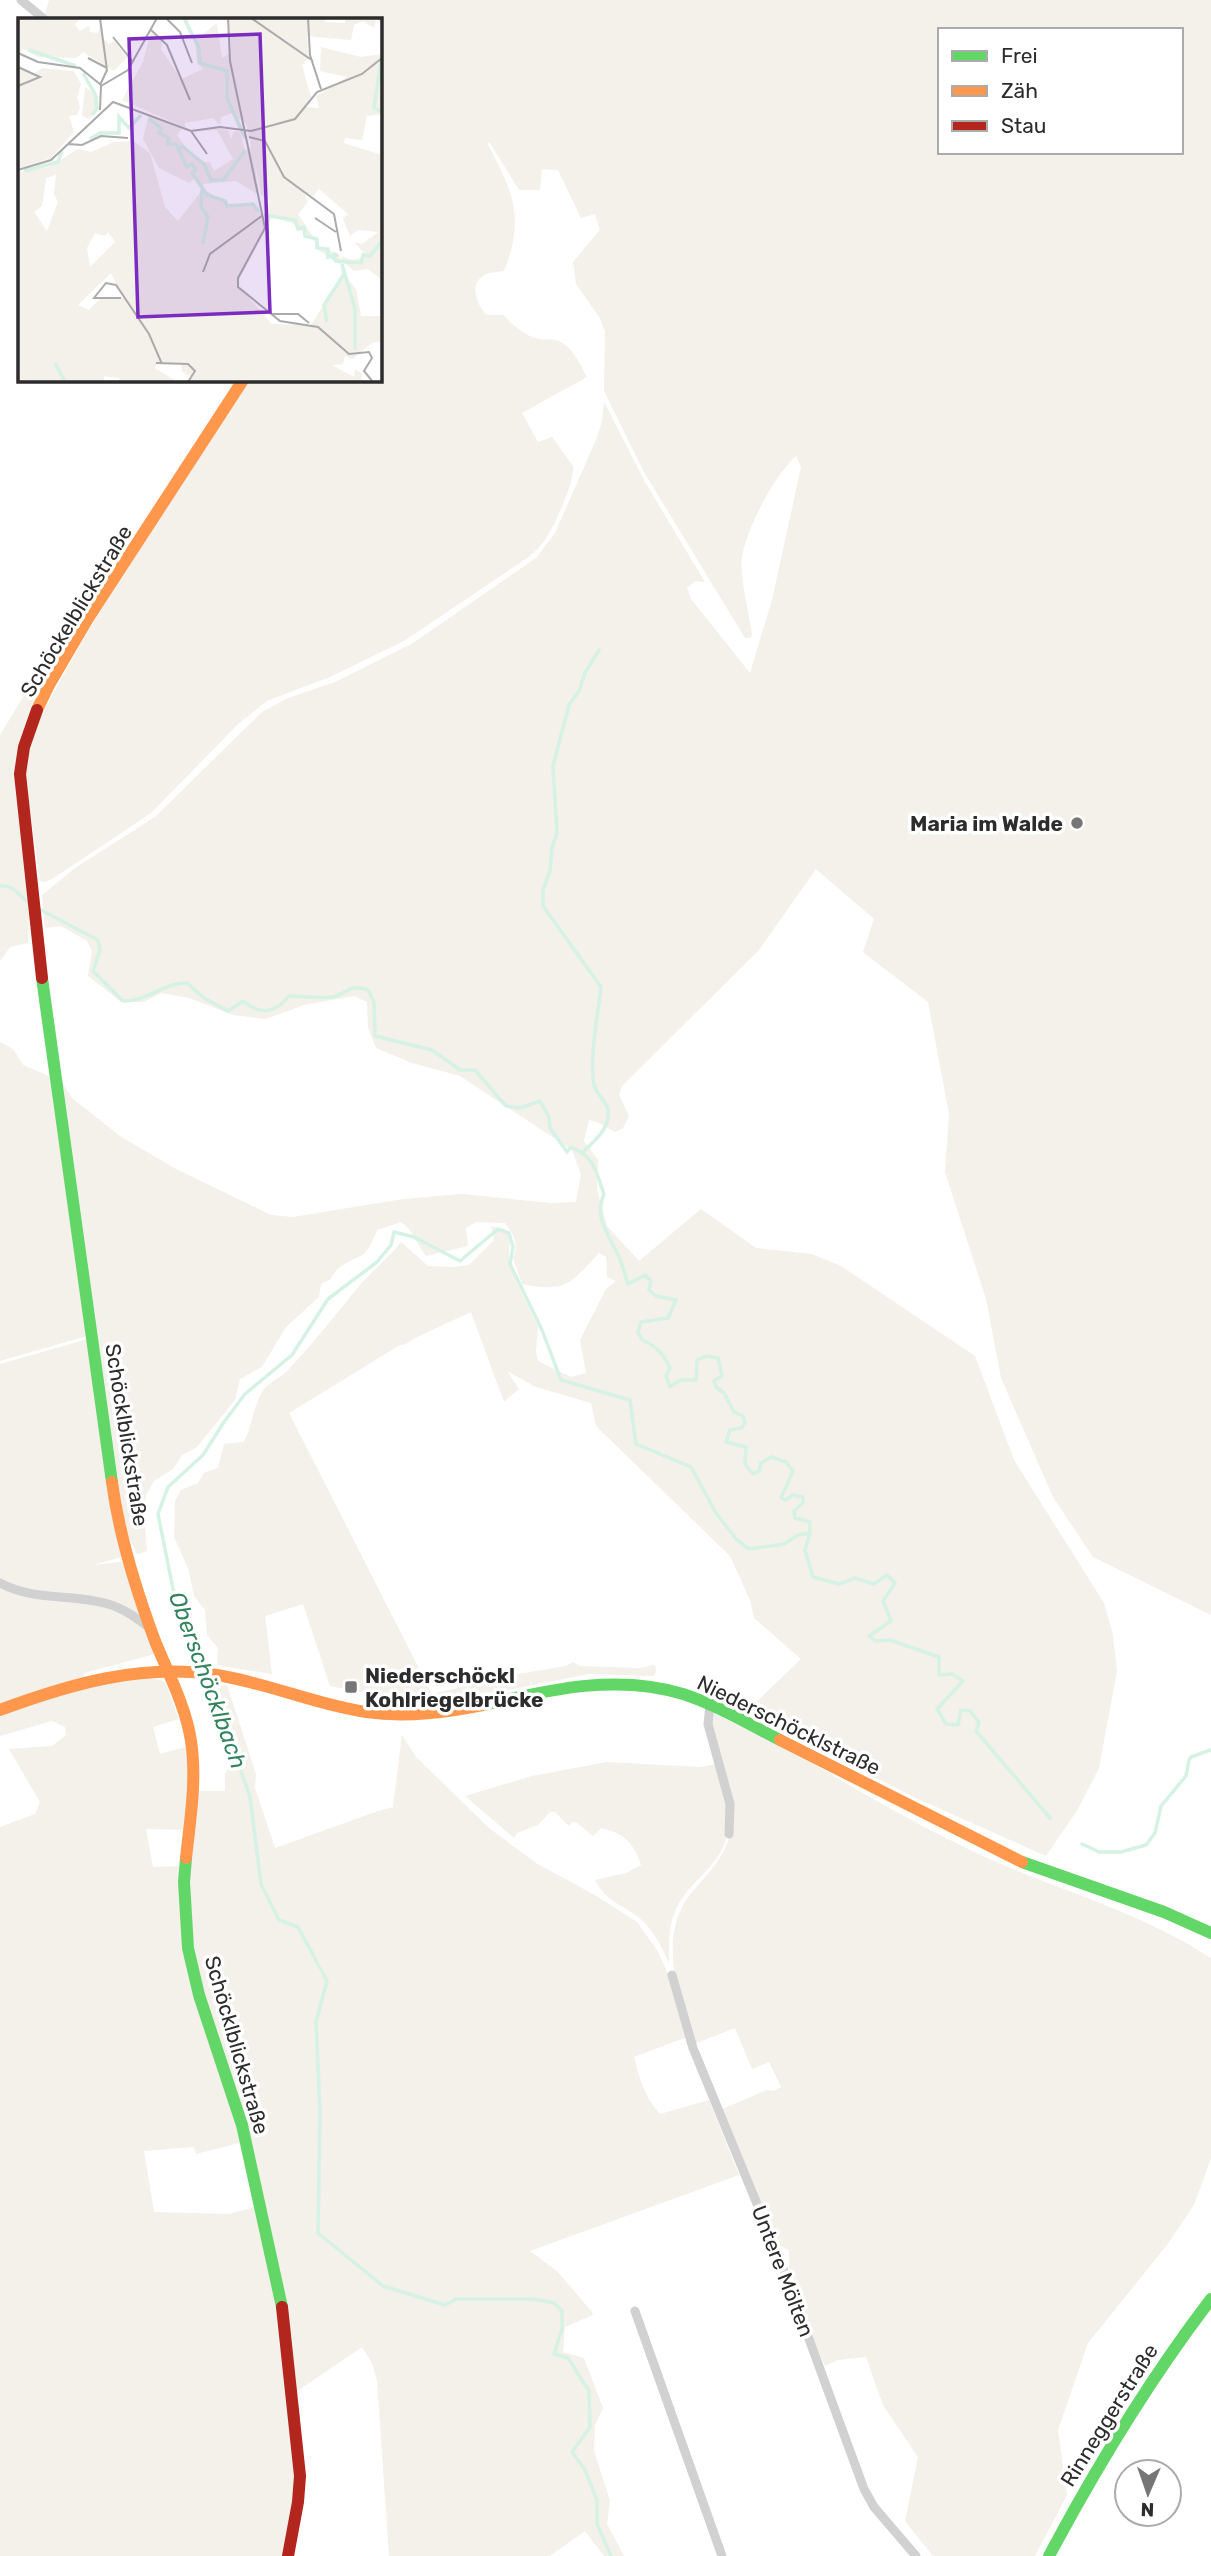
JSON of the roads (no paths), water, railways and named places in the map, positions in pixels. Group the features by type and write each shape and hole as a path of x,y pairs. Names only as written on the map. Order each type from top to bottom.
{"street":[{"path":"20,0 43,18"},
{"name":"Schöckelblickstraße","path":"35,928 20,784 21,755 27,733 85,626 242,382"},
{"name":"Schöcklblickstraße","path":"35,928 114,1498 120,1527 151,1629 185,1718 192,1755 193,1790 184,1882 188,1948 199,1995 242,2125 284,2317 300,2476 288,2556"},
{"path":"0,1583 23,1593 111,1605 130,1613 151,1629"},
{"name":"Niederschöcklstraße","path":"0,1710 69,1685 115,1674 166,1671 226,1677 347,1709 390,1715 450,1712 560,1688 601,1683 646,1685 710,1705 1055,1877 1158,1909 1211,1933"},
{"path":"710,1705 708,1724 730,1804 729,1834"},
{"name":"Untere Mölten","path":"672,1975 692,2048 780,2259 864,2489 874,2507 916,2556"},
{"name":"Rinneggerstraße","path":"1049,2556 1080,2494 1180,2339 1211,2300"},
{"path":"635,2311 722,2556"}],"waterway":[{"path":"583,1152 602,1132 608,1118 608,1108 594,1085 593,1075 593,1050 601,987 543,906 543,890 550,871 552,848 557,833 553,766 569,705 599,650"},
{"path":"0,886 13,889 29,903"},
{"path":"39,909 98,940 100,950 93,971 123,1001 187,983 204,998 228,1011 243,1001 256,1009 268,1010 278,1006 289,996 331,997 353,988 362,988 368,990 374,1002 375,1036 432,1050 460,1070 475,1070 506,1106 520,1108 540,1101 549,1117 550,1128 567,1152 571,1147 579,1151 594,1166 604,1194 600,1211 602,1219 628,1284 645,1275 651,1281 649,1290 656,1296 676,1300 668,1318 641,1322 638,1332 642,1340 656,1348 670,1368 666,1376 670,1387 680,1380 696,1380 697,1360 707,1356 718,1358 722,1376 714,1381 716,1387 724,1393 734,1412 743,1416 745,1423 741,1428 730,1430 726,1442 746,1447 745,1464 753,1474 759,1471 761,1463 771,1457 786,1462 793,1471 781,1498 786,1500 793,1495 803,1497 803,1503 794,1511 795,1518 810,1522 805,1550 813,1577 839,1584 855,1578 874,1584 887,1575 895,1583 883,1601 891,1621 869,1636 875,1641 890,1640 939,1657 939,1675 952,1674 963,1681 937,1709 946,1724 958,1725 961,1710 970,1711 979,1722 976,1731 1050,1818"},
{"name":"Oberschöcklbach","path":"206,1670 176,1604 158,1514 168,1487 203,1455 245,1394 292,1355 328,1299 377,1262 391,1245 394,1232 414,1237 460,1261 498,1229 509,1233 513,1247 510,1264 542,1330 561,1380 630,1400 636,1444 691,1467 716,1513 737,1540 749,1549 784,1544 798,1535 810,1533"},
{"name":"Oberschöcklbach","path":"209,1678 250,1797 261,1884 279,1920 298,1927 327,1981 316,2022 320,2111 318,2233 383,2286 445,2305 456,2299 533,2299 554,2303 562,2311 562,2329 554,2354 568,2358 589,2391 590,2427 572,2452 585,2470 597,2500 597,2524 611,2556"},
{"path":"1082,1844 1099,1852 1121,1852 1146,1845 1155,1833 1161,1806 1186,1776 1191,1757 1211,1750"}],"place":[{"name":"Maria im Walde","path":"1077,823"},
{"name":"Niederschöckl Kohlriegelbrücke","path":"351,1687"}]}
